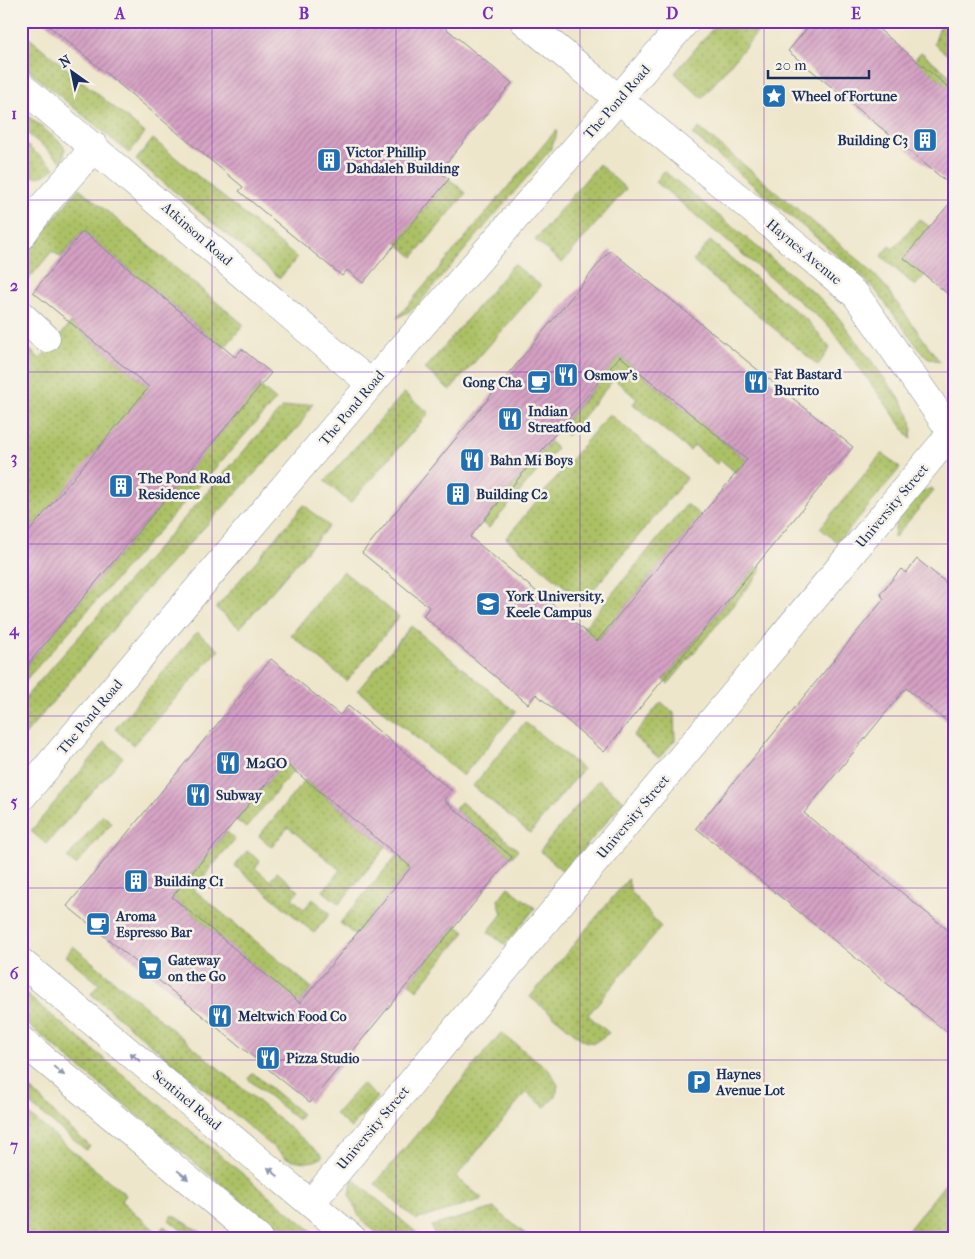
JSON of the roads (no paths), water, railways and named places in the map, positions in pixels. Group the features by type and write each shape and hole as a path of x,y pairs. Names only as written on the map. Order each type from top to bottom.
{"street":[{"name":"Haynes Avenue","path":"524,21 856,295 953,433"},
{"name":"The Pond Road","path":"21,798 371,384 686,21"},
{"name":"Atkinson Road","path":"21,86 371,384"},
{"path":"21,236 42,207 94,147"},
{"path":"21,316 46,338"},
{"name":"University Street","path":"310,1203 953,433"},
{"name":"Sentinel Road","path":"21,962 352,1238"},
{"path":"21,1040 258,1238"}],"place":[{"name":"Wheel of Fortune","path":"774,96"},
{"name":"Building C3","path":"925,140"},
{"name":"Victor Phillip Dahdaleh Building","path":"329,160"},
{"name":"Osmow's","path":"566,375"},
{"name":"Gong Cha","path":"539,382"},
{"name":"Fat Bastard Burrito","path":"756,382"},
{"name":"Indian Streatfood","path":"510,419"},
{"name":"Bahn Mi Boys","path":"472,460"},
{"name":"The Pond Road Residence","path":"121,486"},
{"name":"Building C2","path":"458,494"},
{"name":"York University, Keele Campus","path":"488,604"},
{"name":"M2GO","path":"228,763"},
{"name":"Subway","path":"198,795"},
{"name":"Building C1","path":"136,881"},
{"name":"Aroma Espresso Bar","path":"98,924"},
{"name":"Gateway on the Go","path":"150,968"},
{"name":"Meltwich Food Co","path":"220,1016"},
{"name":"Pizza Studio","path":"268,1058"},
{"name":"Haynes Avenue Lot","path":"699,1082"}]}
